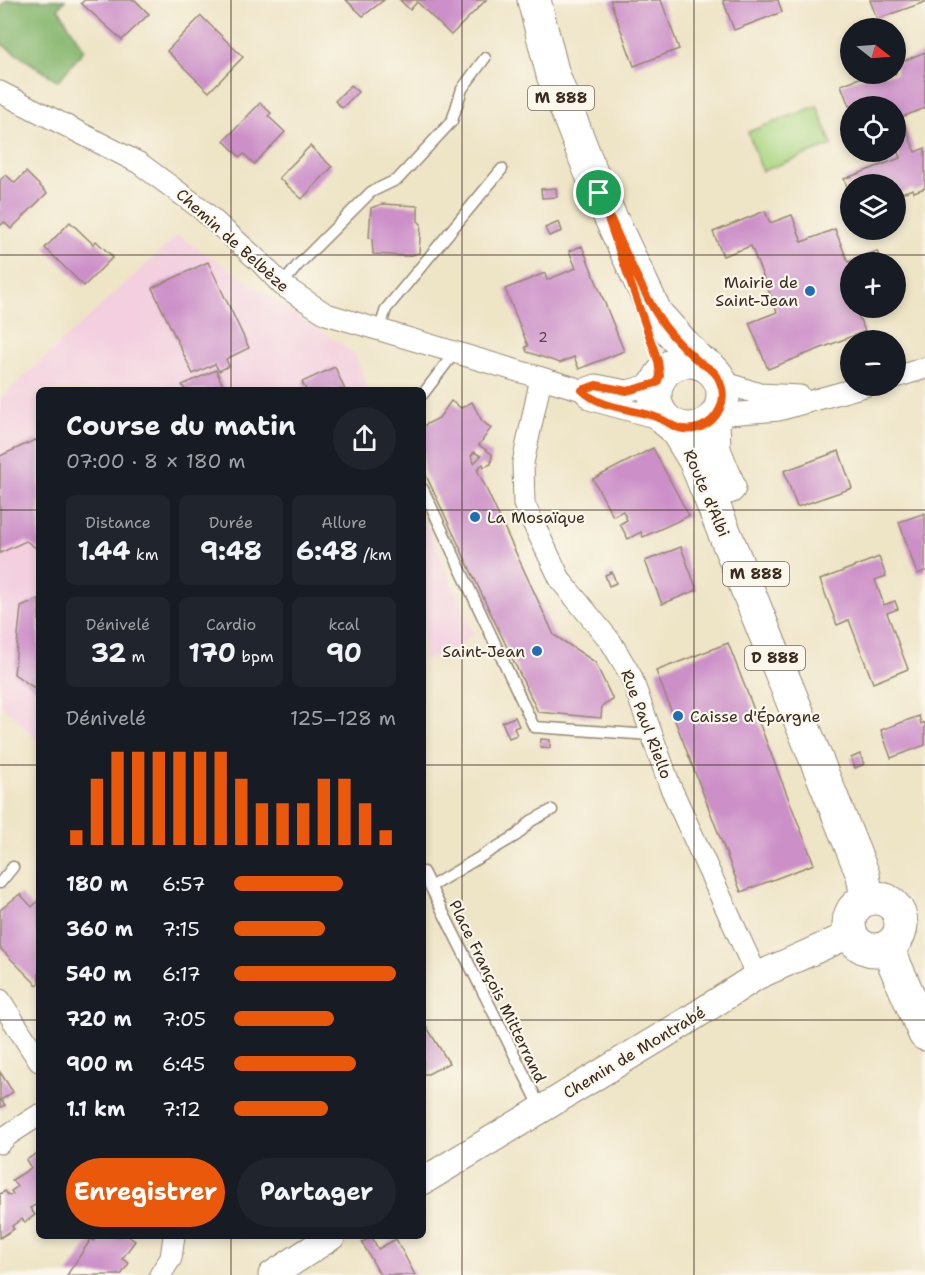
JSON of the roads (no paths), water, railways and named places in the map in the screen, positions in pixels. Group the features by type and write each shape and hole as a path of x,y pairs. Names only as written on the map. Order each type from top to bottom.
{"main road":[{"name":"M 888","path":"534,0 553,75 599,193 658,361 658,379"},
{"name":"M 888","path":"599,193 656,314 710,372"},
{"path":"678,362 710,372 723,395 715,417 691,429 670,423 656,406 658,379 678,362"},
{"name":"Route d'Albi","path":"715,417 714,450 730,490 804,729"},
{"name":"Route d'Albi","path":"670,423 695,460 863,875 867,899"},
{"path":"867,899 884,899 897,910 901,918 899,934 887,947 871,950 862,947 851,934 849,917 853,909 867,899"},
{"path":"887,947 925,1034"}],"street":[{"name":"Chemin de Belbèze","path":"2,95 139,163 200,208 282,285 326,314 379,332 582,390 592,400 670,423"},
{"path":"906,374 925,368"},
{"path":"710,372 759,394 824,396"},
{"name":"Rue Paul Riello","path":"541,378 523,463 524,504 561,581 611,642 631,676 670,786 757,976"},
{"name":"Chemin de Belbèze","path":"582,390 596,385 627,391 658,379"},
{"path":"715,417 779,410 840,392"},
{"name":"Chemin de Montrabé","path":"426,1178 687,1021 757,976 851,934"},
{"path":"0,1000 36,1056"},
{"path":"0,1143 36,1117"},
{"path":"160,1275 171,1258 174,1239"},
{"path":"272,1275 327,1239"}],"lane":[{"path":"282,285 297,266 371,192 398,179 452,121 462,89 485,58"},
{"path":"379,332 386,309 502,169"},
{"path":"426,390 455,352"},
{"path":"426,495 534,727 651,735"},
{"name":"Place François Mitterrand","path":"430,887 517,835 531,821 552,810"},
{"path":"0,883 13,867"},
{"name":"Place François Mitterrand","path":"426,878 541,1108"}],"place":[{"name":"Mairie de Saint-Jean","path":"810,291"},
{"name":"La Mosaïque","path":"475,517"},
{"name":"Saint-Jean","path":"537,651"},
{"name":"Caisse d'Épargne","path":"678,716"}]}
